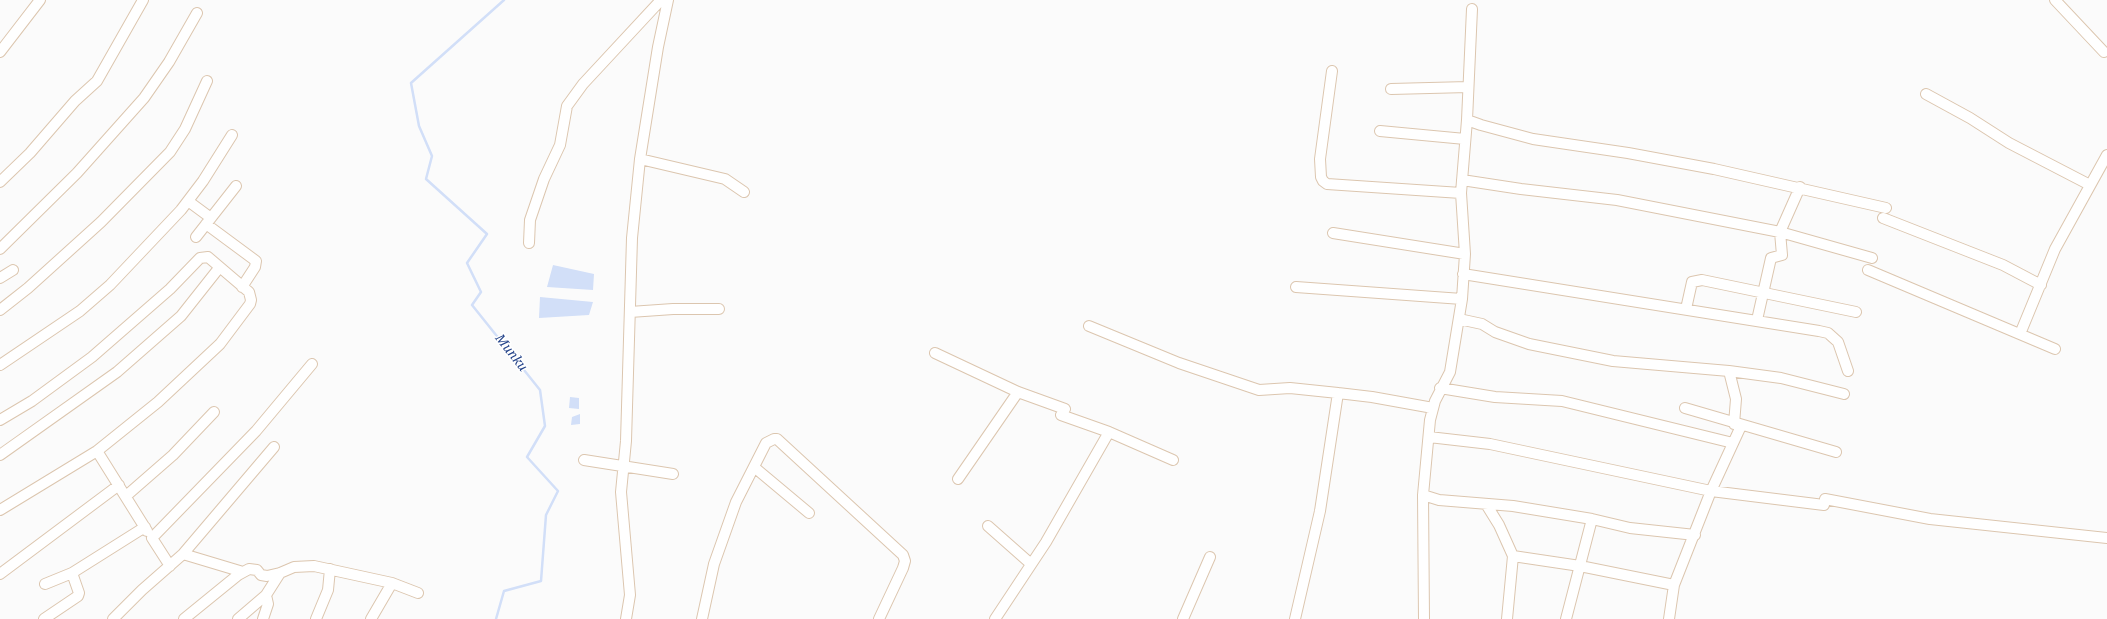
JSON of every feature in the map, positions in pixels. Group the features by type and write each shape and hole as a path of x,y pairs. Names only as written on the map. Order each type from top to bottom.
{"street":[{"path":"0,52 40,0"},
{"path":"0,182 30,153 75,101 97,81 144,0"},
{"path":"529,242 532,215 544,179 560,145 566,106 583,84 661,0"},
{"path":"626,619 630,595 621,492 622,467 626,441 632,238 640,159 658,47 668,0"},
{"path":"2055,0 2104,52"},
{"path":"1424,619 1423,495 1428,437 1433,408 1440,388 1450,372 1462,299 1464,274 1465,254 1460,193 1467,120 1472,9"},
{"path":"0,249 77,173 144,98 169,62 197,13"},
{"path":"1332,71 1320,159 1321,177 1323,181 1327,184 1460,193"},
{"path":"0,310 28,288 102,222 165,156 185,129 207,80"},
{"path":"1391,89 1468,87"},
{"path":"1926,94 1970,118 2009,144 2090,185"},
{"path":"1467,120 1533,139 1644,156 1800,187 1886,208"},
{"path":"1380,131 1465,139"},
{"path":"0,365 80,311 110,285 162,232 188,201 232,135"},
{"path":"2020,334 2056,250 2107,156"},
{"path":"640,159 725,180 744,192"},
{"path":"1462,180 1521,189 1617,200 1780,232 1872,258"},
{"path":"196,237 236,186"},
{"path":"1757,320 1765,293 1771,258 1782,255 1780,232 1800,187"},
{"path":"188,201 208,221 256,261 255,268 242,287"},
{"path":"1883,218 2003,265 2040,285"},
{"path":"1333,233 1465,254"},
{"path":"0,420 32,401 92,357 170,289 200,258 206,256 249,292 251,300 220,344 158,402 97,451 0,510"},
{"path":"0,455 117,372 181,316 219,268"},
{"path":"0,278 13,270"},
{"path":"1868,270 2055,349"},
{"path":"1464,274 1757,320 1828,333 1838,342 1848,371"},
{"path":"1686,309 1690,287 1694,281 1702,280 1856,312"},
{"path":"1296,287 1462,299"},
{"path":"630,312 673,309 719,310"},
{"path":"1459,319 1482,324 1495,332 1529,344 1613,361 1729,371 1781,378 1844,394"},
{"path":"1089,326 1179,363 1259,390 1290,388 1372,397 1433,408"},
{"path":"935,353 1018,392 1173,460"},
{"path":"152,538 256,430 312,364"},
{"path":"1669,619 1674,585 1695,535 1711,491 1733,443 1738,425 1736,399 1729,371"},
{"path":"1440,388 1495,397 1562,401 1733,443"},
{"path":"958,479 1018,392"},
{"path":"1295,619 1320,511 1338,393"},
{"path":"1685,408 1738,425 1836,452"},
{"path":"126,496 173,455 214,412"},
{"path":"995,619 1046,542 1109,432"},
{"path":"1428,437 1490,444 1711,491 1825,502 1930,519 2107,538"},
{"path":"702,619 714,564 736,502 766,443 777,440 903,555 905,561 903,568 879,619"},
{"path":"113,619 142,590 183,554 274,447"},
{"path":"97,451 170,566"},
{"path":"584,460 673,474"},
{"path":"754,467 809,514"},
{"path":"0,574 119,485"},
{"path":"1423,495 1439,500 1513,506 1592,519 1630,528 1695,535"},
{"path":"1486,504 1499,525 1512,556 1507,619"},
{"path":"1566,619 1592,519"},
{"path":"988,526 1031,564"},
{"path":"45,584 72,573 145,527"},
{"path":"183,554 243,572"},
{"path":"1512,556 1580,566 1674,585"},
{"path":"1183,619 1210,557"},
{"path":"184,619 243,572 253,569 264,576 280,573 287,569 301,566 330,569 392,583 418,593"},
{"path":"316,619 328,590 330,569"},
{"path":"44,619 78,596 78,589 72,573"},
{"path":"238,619 266,595 280,573"},
{"path":"371,619 392,583"},
{"path":"263,619 268,604 266,595"}],"water":[{"path":"553,265 594,274 593,290 547,287"},
{"path":"540,297 593,302 589,315 539,318"},
{"path":"570,397 579,398 579,409 569,408"},
{"path":"580,414 580,424 571,425 572,417"}],"waterway":[{"name":"Munku","path":"496,619 504,591 541,581 546,515 558,491 527,457 545,426 540,390 472,305 481,292 467,263 487,234 426,179 432,156 419,126 411,83 504,0"}]}
